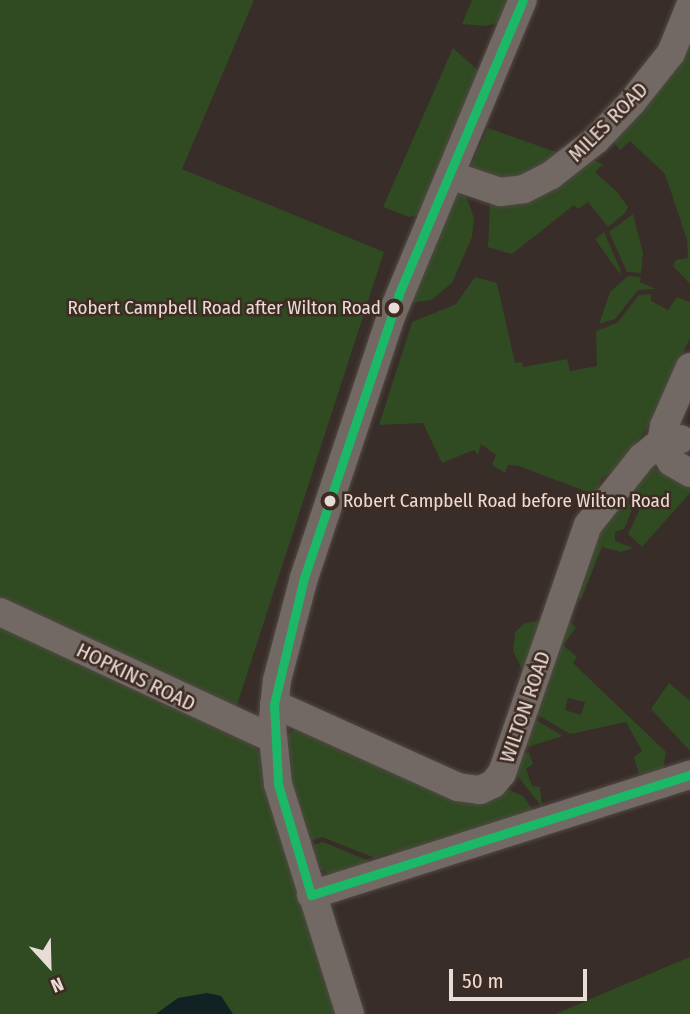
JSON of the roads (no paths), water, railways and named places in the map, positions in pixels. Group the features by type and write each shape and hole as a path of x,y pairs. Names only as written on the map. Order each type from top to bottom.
{"street":[{"path":"350,1014 282,804 273,739 274,704 288,634 392,314 523,0"},
{"name":"MILES ROAD","path":"450,175 500,192 524,189 550,176 596,140 632,102 671,53 690,6"},
{"path":"690,367 664,426 677,446 671,462 690,472"},
{"name":"WILTON ROAD","path":"274,704 458,787 480,790 493,784 502,773 587,525 642,457 677,446"},
{"name":"HOPKINS ROAD","path":"0,612 273,739"},
{"path":"311,895 690,775"}],"place":[{"name":"Robert Campbell Road after Wilton Road","path":"394,308"},
{"name":"Robert Campbell Road before Wilton Road","path":"330,501"}]}
